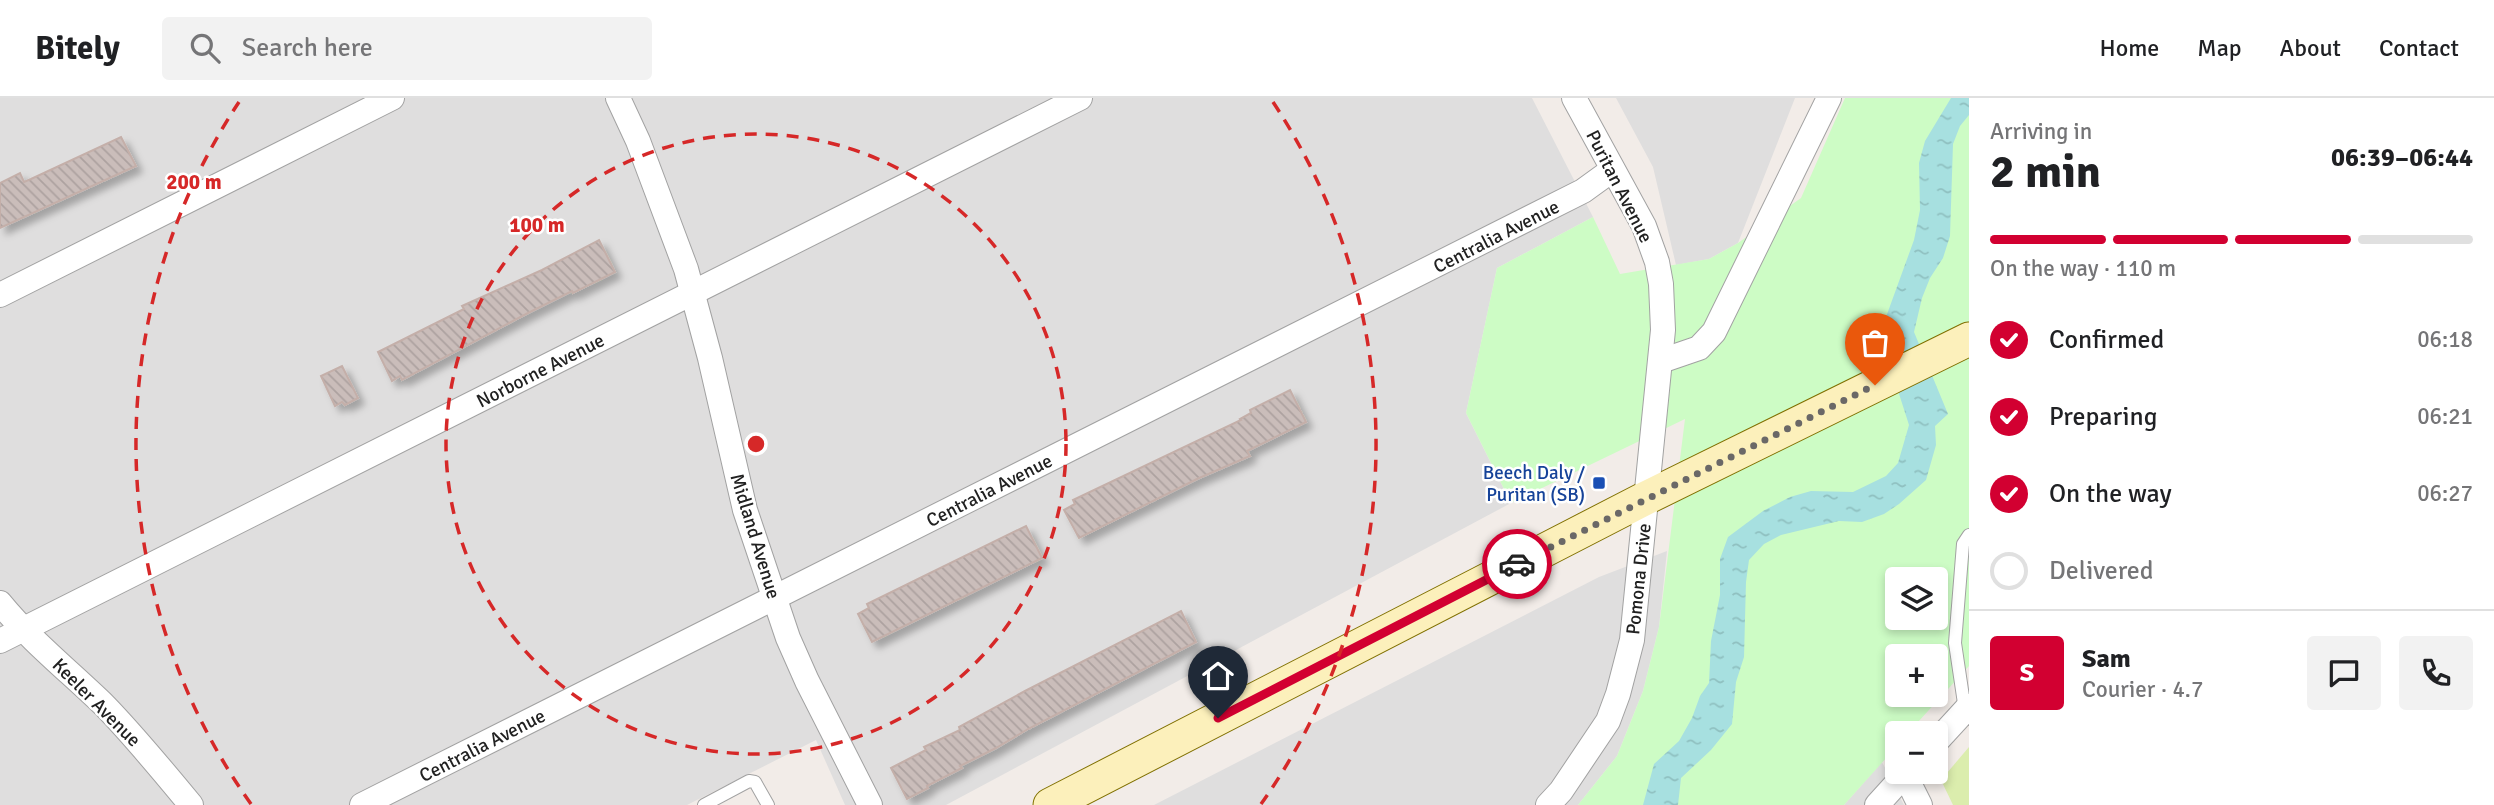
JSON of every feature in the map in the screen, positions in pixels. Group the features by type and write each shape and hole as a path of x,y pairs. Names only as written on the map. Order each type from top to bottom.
{"main road":[{"path":"1050,805 1646,498 1960,343"}],"street":[{"path":"0,295 393,98"},
{"name":"Midland Avenue","path":"618,98 670,224 692,293 745,510 788,638 870,805"},
{"name":"Norborne Avenue","path":"0,641 1080,98"},
{"name":"Puritan Avenue","path":"1574,98 1644,226 1657,262 1663,307 1661,361"},
{"path":"1661,361 1699,348 1714,332 1829,98"},
{"name":"Centralia Avenue","path":"362,805 1583,191 1612,170"},
{"name":"Pomona Drive","path":"1548,805 1561,791 1608,721 1633,640 1661,361"},
{"name":"Keeler Avenue","path":"0,603 54,660 105,707 191,805"},
{"path":"1948,729 1967,708"},
{"path":"1877,805 1896,784"},
{"path":"1911,784 1920,805"}],"lane":[{"path":"1967,708 1955,643 1963,544 1969,535"},
{"path":"704,805 749,781 760,787 768,805"}],"shaded area":[{"path":"0,98 1532,98 1593,217 1497,268 1466,413 1511,503 946,805 845,805 816,740 687,805 0,805"},
{"path":"1616,98 1795,98 1738,243 1709,259 1676,265 1653,167"},
{"path":"1667,551 1659,627 1643,691 1617,756 1578,805 1154,805 1599,577"},
{"path":"1882,762 1885,768 1885,784 1893,784 1904,805 1844,805"}],"green space":[{"path":"1845,98 1969,98 1969,666 1948,689 1948,644 1885,644 1885,707 1932,707 1919,721 1885,721 1885,759 1844,805 1578,805 1617,756 1643,691 1659,627 1685,419 1511,503 1466,413 1497,268 1593,217 1620,274 1709,259 1738,243 1801,198"},
{"path":"1969,747 1969,805 1953,805 1943,784 1948,784 1948,772"}],"water":[{"path":"1951,98 1969,98 1969,115 1960,126 1953,144 1950,236 1943,258 1930,278 1922,298 1914,332 1948,414 1935,426 1936,445 1926,480 1884,514 1862,522 1839,521 1781,535 1764,544 1749,560 1744,657 1736,682 1732,724 1711,750 1681,778 1678,805 1643,805 1654,764 1679,741 1709,683 1711,641 1720,595 1720,559 1728,537 1763,511 1790,497 1811,491 1853,492 1886,476 1898,463 1909,425 1883,344 1886,317 1914,240 1920,210 1919,163 1925,141"}],"building":[{"path":"121,137 136,166 0,228 0,183 20,173 24,182"},
{"path":"599,240 615,272 528,313 402,380 400,376 392,381 378,352 464,309 462,306 542,270"},
{"path":"342,366 358,398 345,405 342,402 335,406 321,376"},
{"path":"1290,390 1306,422 1247,451 1250,456 1197,479 1079,538 1064,510 1075,504 1073,500 1241,420 1251,413 1250,410"},
{"path":"1026,526 1042,558 872,642 858,614 869,608 867,604"},
{"path":"1181,611 1196,642 1028,729 907,799 891,768 1025,691"}],"way so far":[{"path":"1517,564 1875,385"}],"place":[{"name":"Beech Daly / Puritan (SB)","path":"1599,483"}],"route":[{"path":"1218,718 1517,564"}]}
